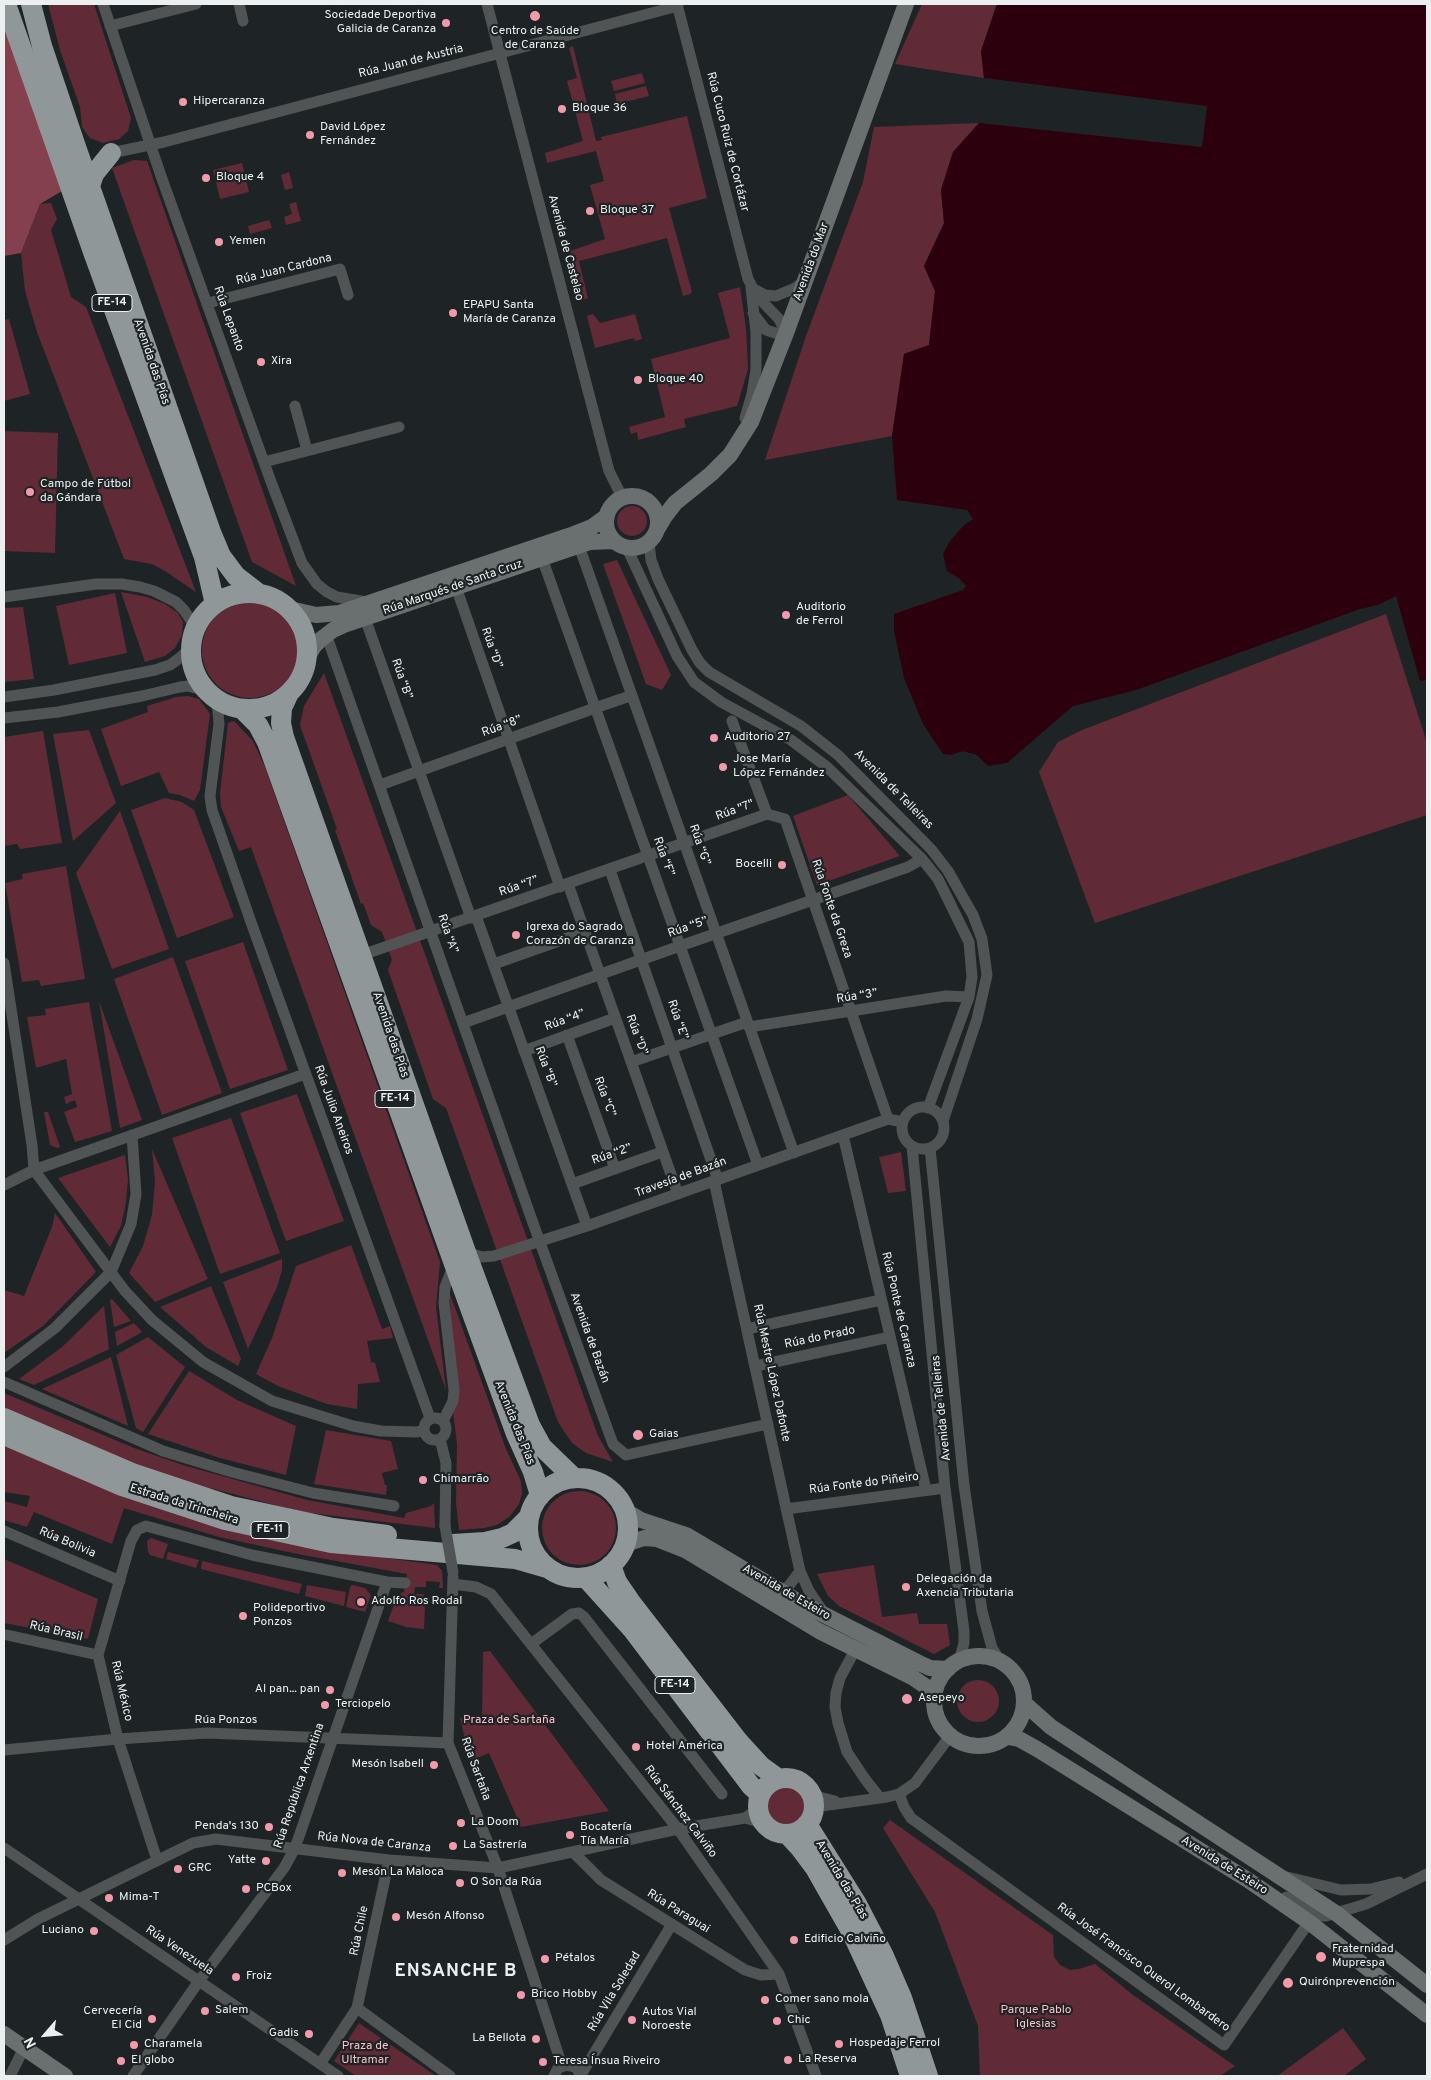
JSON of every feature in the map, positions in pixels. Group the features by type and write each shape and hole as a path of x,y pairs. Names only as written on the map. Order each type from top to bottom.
{"highway":[{"name":"Avenida das Pías","path":"6,4 93,252 204,557 215,604"},
{"name":"Avenida das Pías","path":"31,4 42,46 75,144 211,532 221,556 236,576 258,593"},
{"path":"75,144 96,151 111,153"},
{"path":"90,186 94,174 111,153"},
{"path":"258,593 275,599 290,609 298,618 308,650 298,682 289,693 267,706 242,709 230,706 212,695 195,670 194,637 201,618 215,604 235,594 258,593"},
{"name":"Avenida das Pías","path":"289,693 282,708 281,723 284,737 362,955 516,1434 533,1472 540,1495"},
{"name":"Avenida das Pías","path":"242,709 258,725 268,742 460,1258 530,1425 542,1447 573,1477"},
{"name":"Estrada da Trincheira","path":"4,1418 132,1473 231,1506 333,1528 462,1543 485,1542 513,1533 529,1517"},
{"name":"Estrada da Trincheira","path":"4,1435 122,1486 225,1520 331,1543 515,1559 550,1569"},
{"path":"573,1477 599,1482 612,1490 626,1511 629,1528 626,1544 611,1565 603,1571 586,1578 563,1576 550,1569 540,1559 532,1546 528,1532 529,1517 540,1495 549,1486 573,1477"},
{"name":"FE-14","path":"611,1565 618,1582 630,1601 739,1742 761,1766 779,1778"},
{"name":"FE-14","path":"586,1578 632,1629 751,1786 757,1811"},
{"path":"779,1778 788,1778 801,1783 811,1809 794,1833 787,1834 772,1830 757,1811 771,1782 779,1778"},
{"name":"Avenida das Pías","path":"811,1809 883,1954 902,1998 928,2076"},
{"name":"Avenida das Pías","path":"787,1834 815,1868 852,1933 890,2015 910,2076"}],"main road":[{"name":"Avenida do Mar","path":"658,528 665,516 682,496 712,474 737,446 758,406 906,4"},
{"path":"635,495 648,500 657,512 658,528 649,543 639,548 620,544 607,530 606,516 612,505 622,497 635,495"},
{"name":"Avenida do Mar","path":"648,500 662,501 682,496"},
{"name":"Rúa Marqués de Santa Cruz","path":"306,660 314,646 326,634 368,610 592,527 606,516"},
{"name":"Rúa Marqués de Santa Cruz","path":"290,609 307,614 332,614 368,610 456,587 597,541 620,544"},
{"name":"Avenida de Esteiro","path":"626,1511 641,1520 686,1534 777,1590 930,1668 953,1665"},
{"name":"Avenida de Esteiro","path":"626,1544 644,1538 657,1539 674,1545 784,1611 855,1650 922,1683 928,1688 934,1699"},
{"path":"972,1657 986,1657 1000,1661 1010,1668 1018,1678 1023,1690 1022,1716 1016,1727 1008,1737 997,1743 985,1746 967,1744 950,1736 941,1726 936,1713 934,1699 938,1683 953,1665 972,1657"},
{"name":"Avenida de Esteiro","path":"1024,1703 1051,1727 1337,1914 1427,1985"},
{"name":"Avenida de Esteiro","path":"1008,1737 1019,1739 1037,1749 1248,1880 1309,1922 1427,2015"},
{"path":"4,2034 65,2076"}],"street":[{"name":"Rúa Lepanto","path":"102,4 150,144 302,563 316,584 338,597 368,610"},
{"path":"110,26 196,4"},
{"path":"239,4 243,21"},
{"name":"Avenida de Castelao","path":"487,4 609,471 622,497"},
{"name":"Rúa Juan de Austria","path":"111,153 499,54 677,5"},
{"name":"Rúa Cuco Ruiz de Cortázar","path":"677,5 751,286"},
{"name":"Rúa Juan Cardona","path":"208,303 340,269 348,296"},
{"path":"751,286 765,295 776,296 795,288 805,280"},
{"path":"737,446 752,394 756,370 751,286"},
{"path":"751,286 763,303 779,319 786,333 775,333 766,330 753,314"},
{"path":"295,406 306,450"},
{"path":"264,462 400,427"},
{"name":"Avenida de Telleiras","path":"649,543 651,560 658,579 692,650 705,668 731,686 801,726 838,755 931,848 948,871 973,915 982,939 987,975 977,1019 943,1121"},
{"path":"620,544 677,656 694,682 721,702 791,740 827,767 922,859 938,879 969,942 972,977 969,997 928,1108"},
{"name":"Rúa “G”","path":"579,546 794,1153"},
{"name":"Rúa “F”","path":"542,558 758,1165"},
{"path":"4,597 96,584 140,586 176,602 184,610 194,637 176,661 155,670 63,689 4,697"},
{"name":"Rúa “D”","path":"456,587 508,739 600,974 678,1194"},
{"name":"Rúa “B”","path":"368,610 418,771 494,964 587,1226"},
{"name":"Rúa “A”","path":"326,634 540,1242"},
{"path":"4,718 58,712 188,686 212,695"},
{"name":"Rúa Julio Aneiros","path":"212,695 219,724 210,796 212,810 305,1074 430,1418"},
{"name":"Rúa “8”","path":"380,785 595,708 627,697 633,698"},
{"path":"732,721 767,814"},
{"name":"Rúa \"7\"","path":"684,844 767,814"},
{"name":"Rúa Fonte da Greza","path":"767,814 785,820 888,1119"},
{"name":"Rúa “7”","path":"362,955 684,844"},
{"name":"Rúa “5”","path":"463,1023 908,867 922,859"},
{"name":"Rúa “E”","path":"610,870 716,1180"},
{"path":"494,964 584,932"},
{"path":"4,963 32,1144 34,1170 125,1291 147,1315 203,1362 272,1401 353,1426 381,1431 417,1432 424,1430"},
{"name":"Rúa “3”","path":"631,1062 711,1034 748,1025 946,996 969,997"},
{"name":"Rúa “4”","path":"524,1051 615,1018"},
{"name":"Rúa “C”","path":"567,1035 615,1169"},
{"path":"4,1185 34,1170 305,1074"},
{"path":"916,1108 928,1108 939,1115 943,1121 944,1127 940,1140 930,1148 917,1149 903,1136 903,1122 906,1116 916,1108"},
{"path":"888,1119 903,1122"},
{"name":"Travesía de Bazán","path":"460,1258 488,1257 540,1242 888,1119"},
{"path":"4,1367 55,1328 111,1272 131,1224 136,1194 132,1135"},
{"name":"Rúa Ponte de Caranza","path":"843,1136 926,1490"},
{"name":"Avenida de Telleiras","path":"912,1146 945,1488 964,1631 964,1643 953,1665"},
{"name":"Avenida de Telleiras","path":"930,1148 964,1485 982,1611 992,1648 1000,1661"},
{"name":"Rúa “2”","path":"572,1184 662,1152"},
{"name":"Rúa Mestre López Dafonte","path":"716,1180 800,1571 809,1591 826,1616"},
{"name":"Avenida de Bazán","path":"540,1242 613,1444 626,1455 768,1424"},
{"path":"443,1421 437,1418 430,1418 425,1423 424,1430 429,1438 440,1439 446,1432 443,1421 453,1401 454,1390 444,1303 445,1287 460,1258"},
{"name":"Rúa do Prado","path":"747,1329 881,1300"},
{"name":"Rúa do Prado","path":"756,1366 890,1337"},
{"path":"4,1382 163,1451 232,1472 313,1493 394,1506"},
{"name":"Rúa Sartaña","path":"440,1439 446,1463 445,1526 453,1578 448,1742 498,1868 562,2066"},
{"name":"Rúa Fonte do Piñeiro","path":"786,1508 945,1488"},
{"name":"Rúa México","path":"157,1860 118,1739 98,1655 131,1541 137,1530 146,1526 252,1555 387,1582"},
{"name":"Rúa Bolivia","path":"4,1531 120,1581"},
{"path":"777,1590 788,1587 800,1571"},
{"name":"Rúa Sánchez Calviño","path":"453,1578 491,1594 678,1829 779,1974 816,2076"},
{"path":"387,1582 404,1583"},
{"name":"Rúa República Arxentina","path":"132,2076 284,1868 295,1848 387,1582"},
{"path":"531,1644 572,1614 578,1613 584,1617 722,1794"},
{"name":"Rúa Brasil","path":"7,1635 98,1655"},
{"path":"855,1650 840,1678 835,1707 847,1752 865,1780 880,1798"},
{"name":"Rúa Ponzos","path":"4,1750 206,1733 448,1742"},
{"path":"811,1809 821,1799 844,1802 899,1794 915,1783 950,1736"},
{"name":"Rúa José Francisco Querol Lombardero","path":"899,1794 908,1813 926,1828 1224,2045 1309,1922"},
{"name":"Rúa Nova de Caranza","path":"4,1940 38,1919 193,1843 216,1840 389,1860 498,1868 757,1811"},
{"name":"Rúa Venezuela","path":"4,1848 338,2076"},
{"name":"Rúa Paraguai","path":"573,1852 601,1880 745,1970 761,1975 779,1974"},
{"name":"Rúa Chile","path":"357,2008 389,1860"},
{"path":"1280,1875 1341,1890 1371,1889 1427,1874"},
{"path":"1248,1880 1272,1888 1319,1916 1337,1914 1366,1904 1416,1878"},
{"name":"Rúa Vila Soledad","path":"581,2076 672,1924"},
{"path":"320,2064 357,2008 450,2076"},
{"path":"10,2076 24,2048"},
{"path":"554,2076 555,2072 562,2066 571,2065 579,2070 581,2076"}],"green space":[{"path":"48,4 94,4 131,118 128,131 119,139 103,143 90,138 82,127 80,107 60,50"},
{"path":"922,4 997,4 981,51 984,78 895,64"},
{"path":"573,46 596,141 602,140 601,137 687,116 707,198 669,208 692,292 690,294 683,296 667,238 579,261 588,298 582,300 570,251 605,239 590,185 604,181 596,151 547,163 545,153 583,141 567,81 577,78 569,48"},
{"path":"642,73 645,83 614,91 611,81"},
{"path":"646,86 649,96 617,104 615,94"},
{"path":"979,123 953,152 941,190 944,223 924,266 935,291 929,345 904,354 892,436 765,460 806,336 863,182 874,127"},
{"path":"134,160 147,161 296,586 252,562 112,168"},
{"path":"242,163 249,192 220,199 213,170"},
{"path":"289,172 293,188 285,190 281,175"},
{"path":"296,202 301,221 286,225 284,217 292,214 289,204"},
{"path":"51,203 57,219 51,230 71,297 86,307 196,592 152,564 124,559 37,332 25,291 21,253 40,204"},
{"path":"269,220 272,228 250,234 248,226"},
{"path":"740,287 746,328 748,369 737,406 684,419 686,427 638,440 637,432 631,434 629,427 665,417 651,359 730,338 718,293"},
{"path":"593,314 600,323 635,314 642,339 635,341 634,338 595,348 587,316"},
{"path":"9,319 30,394 4,401 4,320"},
{"name":"Campo de Fútbol da Gándara","path":"4,431 58,433 55,553 4,551"},
{"path":"632,506 643,510 647,521 643,532 632,536 621,532 617,521 621,510"},
{"path":"617,560 671,675 662,690 646,684 603,564"},
{"path":"121,592 147,597 165,604 178,613 183,622 182,635 175,648 165,656 145,662"},
{"path":"115,593 127,653 69,665 56,606"},
{"path":"250,602 268,606 284,616 294,632 298,650 294,668 284,684 268,694 250,698 232,694 216,684 206,668 202,650 206,632 216,616 232,606"},
{"path":"23,607 34,679 4,682 4,608"},
{"path":"1386,614 1427,743 1427,815 1095,923 1039,772 1058,742 1082,730"},
{"path":"324,673 598,1436 613,1462 586,1453 572,1443 558,1422 446,1108 433,1099 388,970 392,960 382,932 371,925 363,903 361,904 300,725 304,706"},
{"path":"188,696 199,699 210,714 200,790 194,801 169,793 159,772 121,786 101,729 148,712 147,706 176,697"},
{"path":"234,721 253,741 265,767 440,1262 436,1307 446,1390 251,847 239,851 221,807 220,793 228,723"},
{"path":"89,730 116,803 73,841 53,734"},
{"path":"43,731 62,843 20,849 17,844 4,846 4,737"},
{"path":"848,795 900,856 817,885 793,816"},
{"path":"165,798 182,802 194,810 234,917 177,938 131,810"},
{"path":"120,811 169,949 112,969 76,873"},
{"path":"66,866 85,979 41,986 39,980 22,982 5,883 23,879 22,874"},
{"path":"243,942 288,1070 230,1089 185,961"},
{"path":"173,957 222,1093 162,1115 114,979"},
{"path":"99,1001 142,1120 120,1128"},
{"path":"89,1002 112,1131 75,1142 64,1112 77,1107 75,1100 66,1104 64,1097 72,1094 66,1059 36,1068 27,1017 46,1015 45,1009"},
{"path":"297,1094 344,1221 286,1241 240,1113"},
{"path":"44,1112 48,1112 60,1147 57,1148 50,1145"},
{"path":"231,1118 280,1253 220,1274 172,1138"},
{"path":"152,1149 208,1279 155,1302 129,1273 143,1246 152,1215 155,1181"},
{"path":"901,1152 906,1191 888,1193 879,1157"},
{"path":"125,1155 128,1179 126,1203 121,1226 110,1247 58,1178"},
{"path":"55,1213 96,1272 43,1326 4,1353 4,1290 24,1296 52,1227"},
{"path":"351,1245 382,1329 390,1326 393,1338 367,1341 371,1362 375,1363 380,1382 358,1384 357,1409 327,1404 278,1386 256,1374 272,1338 296,1266"},
{"path":"282,1259 282,1270 277,1287 248,1349 223,1282"},
{"path":"211,1286 241,1359 238,1366 206,1347 160,1307"},
{"path":"450,1294 506,1449 521,1481 522,1494 519,1504 510,1516 497,1525 484,1528 459,1530 456,1503 457,1444 453,1412"},
{"path":"112,1299 131,1321 114,1327 110,1300"},
{"path":"104,1306 109,1349 34,1385 19,1379 62,1347"},
{"path":"134,1323 142,1332 117,1346 115,1332"},
{"path":"148,1337 185,1367 143,1432 136,1428 116,1355"},
{"path":"111,1357 128,1426 42,1389"},
{"path":"189,1371 237,1400 296,1426 286,1475 220,1458 148,1434"},
{"path":"4,1393 134,1448 183,1465 307,1500 404,1518 406,1513 431,1506 434,1503 435,1528 302,1512 179,1480 127,1461 4,1409"},
{"path":"326,1430 391,1441 398,1469 382,1473 385,1485 387,1485 386,1495 314,1484"},
{"path":"4,1446 127,1498 299,1546 437,1565 442,1571 443,1588 439,1588 440,1582 426,1581 426,1587 415,1587 414,1594 424,1594 421,1605 425,1607 424,1629 406,1627 388,1621 396,1599 399,1594 404,1592 407,1574 219,1537 124,1508 112,1544 34,1512 27,1527 4,1520 4,1501 27,1507 30,1496 4,1492"},
{"path":"579,1491 600,1497 610,1507 616,1528 610,1549 600,1559 579,1565 558,1559 548,1549 542,1528 548,1507 558,1497"},
{"path":"151,1538 168,1544 163,1559 150,1555 147,1541"},
{"path":"168,1552 199,1560 196,1568 166,1559"},
{"path":"4,1559 98,1599 88,1639 4,1623"},
{"path":"202,1561 302,1584 299,1594 201,1569"},
{"path":"874,1565 882,1617 917,1613 919,1624 947,1624 950,1645 934,1654 839,1606 828,1596 817,1574"},
{"path":"307,1585 346,1592 344,1606 305,1596"},
{"path":"352,1585 365,1588 371,1595 365,1612 346,1607"},
{"name":"Praza de Sartaña","path":"490,1651 609,1811 521,1827 489,1753 470,1761 460,1718 482,1718 483,1652"},
{"path":"978,1680 993,1686 999,1701 993,1716 978,1722 963,1716 957,1701 963,1686"},
{"path":"790,1786 797,1789 803,1795 806,1806 805,1814 797,1823 790,1826 782,1826 775,1823 767,1814 766,1802 769,1795 778,1787"},
{"name":"Parque Pablo Iglesias","path":"890,1820 1053,1935 1054,1957 1060,1965 1070,1970 1095,1964 1133,1995 1235,2066 1220,2076 980,2076 978,2026 935,1912 883,1828"},
{"name":"Praza de Ultramar","path":"359,2023 436,2076 356,2076 334,2061"},
{"path":"1343,2028 1366,2059 1344,2076 1277,2076"}],"shaded area":[{"path":"997,4 1427,4 1427,680 1420,681 1396,596 1378,605 1360,609 1136,690 1073,706 1007,763 988,766 977,755 963,751 951,755 943,754 923,724 904,678 894,631 894,614 963,590 966,586 960,579 947,571 943,554 950,541 964,525 973,519 967,510 897,500 892,436 904,354 929,345 935,291 924,266 944,223 941,190 953,152 979,123 1202,147 1207,106 984,78 981,51"},
{"path":"4,24 62,191 40,204 21,253 4,256"}],"place":[{"name":"Centro de Saúde de Caranza","path":"535,16"},
{"name":"Sociedade Deportiva Galicia de Caranza","path":"446,23"},
{"name":"Hipercaranza","path":"183,102"},
{"name":"Bloque 36","path":"562,109"},
{"name":"David López Fernández","path":"310,135"},
{"name":"Bloque 4","path":"206,178"},
{"name":"Bloque 37","path":"590,211"},
{"name":"Yemen","path":"219,242"},
{"name":"EPAPU Santa María de Caranza","path":"453,313"},
{"name":"Xira","path":"261,362"},
{"name":"Bloque 40","path":"638,380"},
{"name":"Campo de Fútbol da Gándara","path":"30,492"},
{"name":"Auditorio de Ferrol","path":"786,615"},
{"name":"Auditorio 27","path":"714,738"},
{"name":"Jose María López Fernández","path":"723,767"},
{"name":"Bocelli","path":"782,865"},
{"name":"Igrexa do Sagrado Corazón de Caranza","path":"516,935"},
{"name":"Gaias","path":"638,1435"},
{"name":"Chimarrão","path":"423,1480"},
{"name":"Delegación da Axencia Tributaria","path":"906,1587"},
{"name":"Adolfo Ros Rodal","path":"361,1602"},
{"name":"Polideportivo Ponzos","path":"243,1616"},
{"name":"Al pan... pan","path":"330,1690"},
{"name":"Asepeyo","path":"907,1699"},
{"name":"Terciopelo","path":"325,1705"},
{"name":"Hotel América","path":"636,1747"},
{"name":"Mesón Isabell","path":"434,1765"},
{"name":"La Doom","path":"461,1823"},
{"name":"Penda's 130","path":"269,1827"},
{"name":"Bocatería Tía María","path":"570,1835"},
{"name":"La Sastrería","path":"453,1846"},
{"name":"Yatte","path":"266,1861"},
{"name":"GRC","path":"178,1869"},
{"name":"Mesón La Maloca","path":"342,1873"},
{"name":"O Son da Rúa","path":"460,1883"},
{"name":"PCBox","path":"246,1889"},
{"name":"Mima-T","path":"109,1898"},
{"name":"Mesón Alfonso","path":"396,1917"},
{"name":"Luciano","path":"94,1931"},
{"name":"Edificio Calviño","path":"794,1940"},
{"name":"Fraternidad Muprespa","path":"1321,1957"},
{"name":"Pétalos","path":"545,1959"},
{"name":"Froiz","path":"236,1977"},
{"name":"Quirónprevención","path":"1288,1983"},
{"name":"Brico Hobby","path":"521,1995"},
{"name":"Comer sano mola","path":"765,2000"},
{"name":"Salem","path":"205,2011"},
{"name":"Cervecería El Cid","path":"152,2019"},
{"name":"Autos Vial Noroeste","path":"632,2020"},
{"name":"Chic","path":"777,2021"},
{"name":"Gadis","path":"309,2034"},
{"name":"La Bellota","path":"536,2039"},
{"name":"Hospedaje Ferrol","path":"839,2044"},
{"name":"Charamela","path":"134,2045"},
{"name":"La Reserva","path":"788,2060"},
{"name":"El globo","path":"121,2061"},
{"name":"Teresa Ínsua Riveiro","path":"543,2062"}],"district":[{"name":"ENSANCHE B","path":"456,1972"}]}
